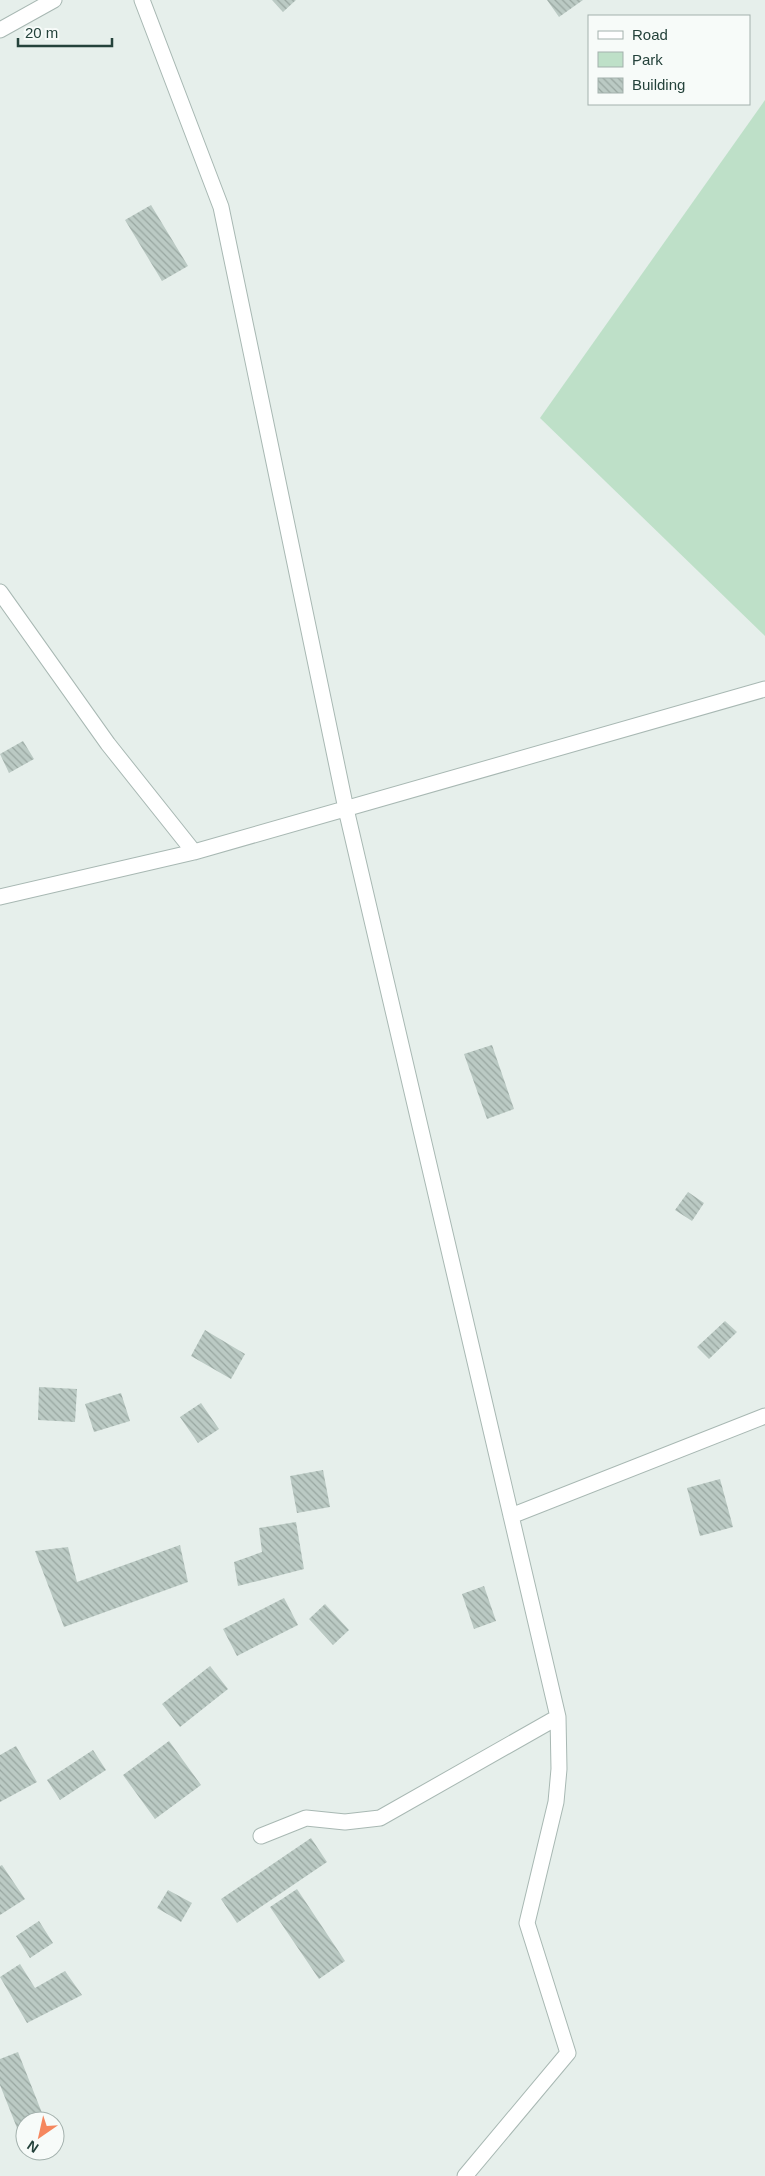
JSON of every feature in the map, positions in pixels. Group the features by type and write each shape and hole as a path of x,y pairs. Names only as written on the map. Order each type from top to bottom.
{"street":[{"path":"0,30 54,0"},
{"path":"142,0 221,208 346,809 558,1717 559,1769 556,1802 527,1923 568,2053 465,2176"},
{"path":"0,592 108,744 194,852"},
{"path":"0,897 194,852 765,689"},
{"path":"511,1516 765,1416"},
{"path":"260,1836 306,1818 345,1822 380,1818 558,1717"}],"green space":[{"path":"765,100 765,636 540,418"}],"building":[{"path":"272,0 296,0 283,12"},
{"path":"547,0 583,0 559,17"},
{"path":"151,205 188,266 162,281 125,220"},
{"path":"23,741 34,759 9,773 0,754"},
{"path":"492,1045 514,1109 487,1119 464,1054"},
{"path":"688,1192 704,1203 692,1221 675,1210"},
{"path":"725,1321 737,1332 709,1359 697,1347"},
{"path":"205,1330 245,1354 231,1379 191,1356"},
{"path":"39,1387 77,1389 75,1422 38,1420"},
{"path":"121,1393 130,1421 94,1432 85,1404"},
{"path":"201,1403 219,1429 198,1443 180,1417"},
{"path":"323,1470 330,1507 297,1513 290,1476"},
{"path":"720,1479 733,1527 700,1536 687,1488"},
{"path":"296,1522 304,1569 238,1586 234,1562 262,1552 259,1528"},
{"path":"180,1545 188,1582 64,1627 35,1551 68,1547 77,1582"},
{"path":"484,1586 496,1621 474,1629 462,1594"},
{"path":"284,1598 298,1625 237,1656 223,1629"},
{"path":"325,1604 349,1630 333,1645 309,1619"},
{"path":"210,1666 228,1689 180,1727 162,1704"},
{"path":"169,1741 201,1785 155,1819 123,1775"},
{"path":"16,1746 37,1782 0,1802 0,1755"},
{"path":"93,1750 106,1770 60,1800 47,1780"},
{"path":"311,1838 327,1862 237,1923 221,1899"},
{"path":"2,1865 25,1899 0,1915 0,1866"},
{"path":"297,1889 345,1961 319,1979 270,1907"},
{"path":"168,1890 192,1903 181,1922 157,1908"},
{"path":"39,1921 53,1943 30,1958 16,1936"},
{"path":"20,1964 35,1988 65,1971 82,1995 27,2023 0,1977"},
{"path":"18,2052 41,2111 15,2111 15,2123 0,2085 0,2059"}]}
